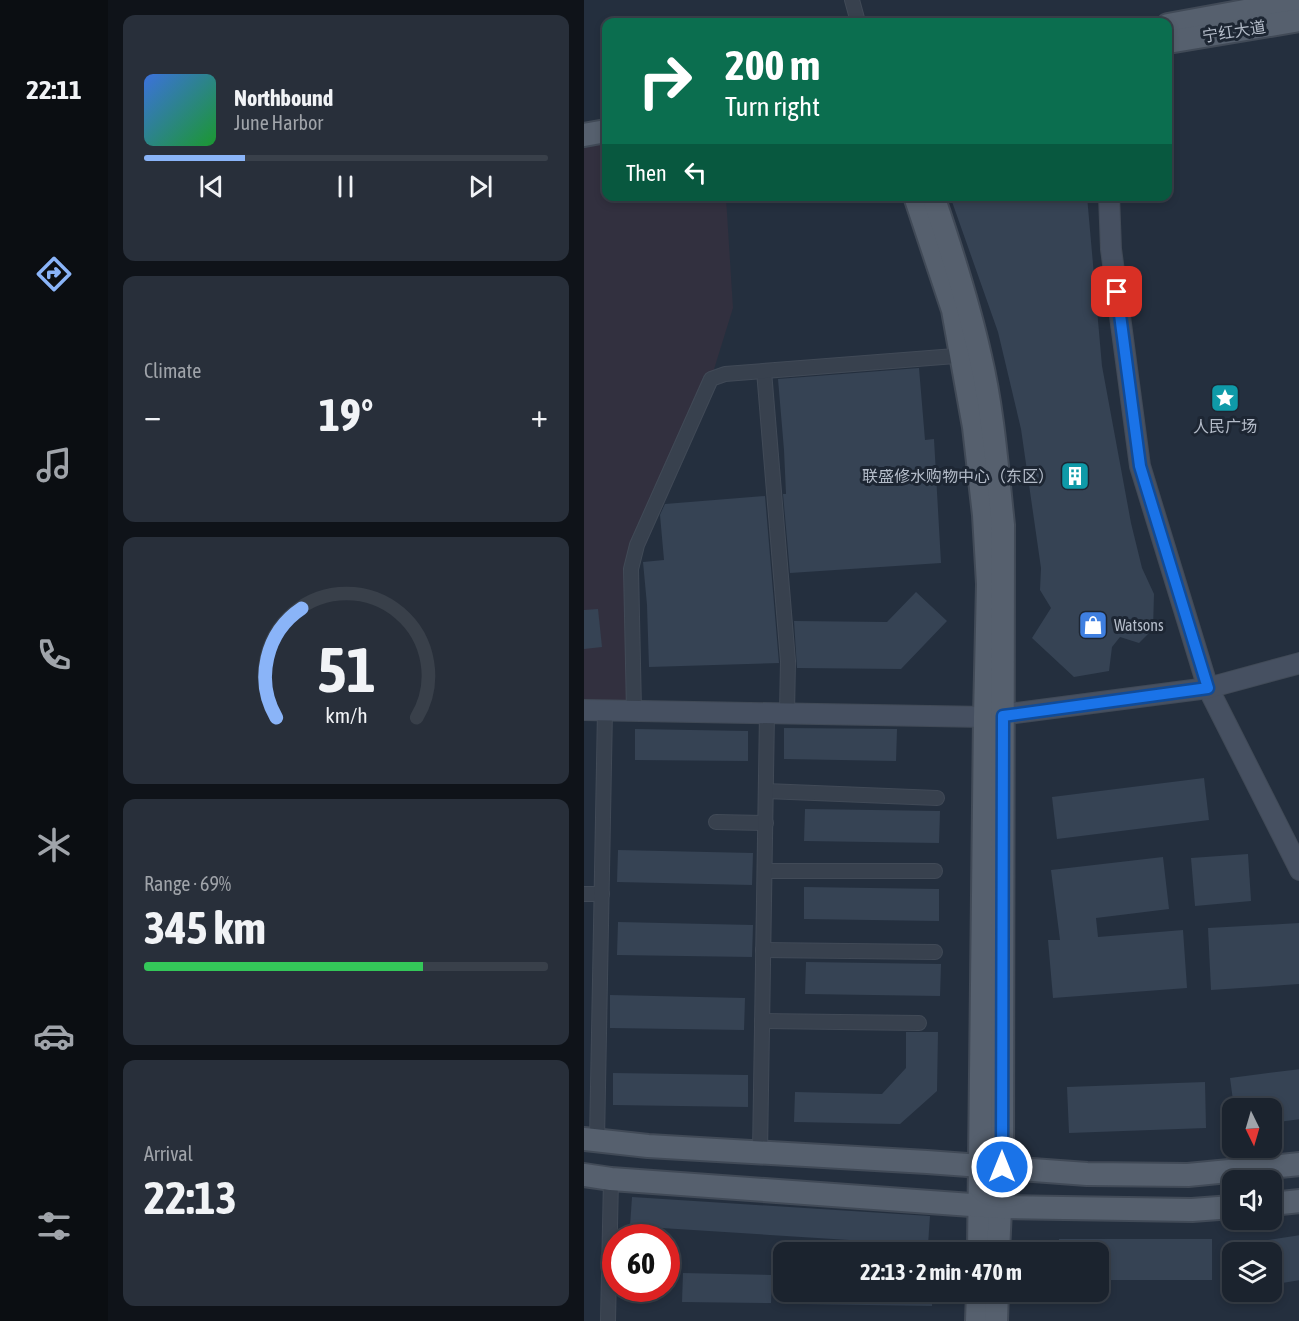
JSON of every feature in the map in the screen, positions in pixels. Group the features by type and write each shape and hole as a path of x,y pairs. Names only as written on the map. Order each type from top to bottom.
{"main road":[{"name":"宁红大道","path":"1172,24 1300,1"},
{"name":"宁红大道","path":"1172,41 1300,20"},
{"path":"584,119 602,117"},
{"path":"584,135 602,132"},
{"path":"917,201 950,301 971,355"},
{"path":"935,201 963,287 971,355 974,427 985,527 994,716 991,1166 989,1206 981,1242"},
{"path":"590,1140 648,1146 991,1166 1087,1174 1188,1174 1300,1164"},
{"path":"584,1175 611,1179 989,1206 1192,1210 1222,1208"},
{"path":"1282,1203 1300,1201"},
{"path":"989,1206 996,1242"},
{"path":"977,1321 978,1302"},
{"path":"996,1321 997,1302"}],"street":[{"path":"852,0 857,18"},
{"path":"1109,201 1111,249 1140,466 1208,688 1300,870"},
{"path":"634,711 630,569 636,545 711,379 725,374 971,355"},
{"path":"760,1153 766,791 777,713 788,661 764,371"},
{"path":"584,710 994,716 1208,688 1300,663"},
{"path":"590,1140 602,894 605,710"},
{"path":"766,791 936,798"},
{"path":"716,822 766,824"},
{"path":"765,871 935,871"},
{"path":"584,894 602,894"},
{"path":"763,950 935,952"},
{"path":"762,1021 919,1023"},
{"path":"608,1321 611,1179"}],"shaded area":[{"path":"602,132 602,201 726,201 733,308 711,379 637,545 634,711 584,710 584,135"}],"building":[{"name":"联盛修水购物中心（东区）","path":"952,201 1087,201 1102,366 1131,523 1142,568 1154,594 1153,629 1139,643 1120,637 1112,647 1109,671 1074,677 1032,638 1051,608 1040,590 1041,568 1021,429 998,332"},
{"path":"919,368 925,440 934,439 941,563 790,573 783,494 786,494 778,379"},
{"path":"765,496 779,663 649,667 643,562 664,560 660,515 665,504"},
{"path":"916,592 947,621 901,669 797,668 794,621 887,622"},
{"path":"598,609 602,647 584,649 584,610"},
{"path":"784,728 897,729 896,761 784,759"},
{"path":"635,729 748,731 748,761 635,760"},
{"path":"1204,778 1209,820 1057,839 1052,797"},
{"path":"805,809 940,811 939,843 804,841"},
{"path":"618,850 753,853 752,885 617,882"},
{"path":"1248,854 1251,901 1195,906 1191,858"},
{"path":"1163,857 1169,909 1096,918 1098,937 1183,930 1187,988 1053,998 1048,940 1060,940 1051,870"},
{"path":"804,887 939,889 939,921 804,919"},
{"path":"618,922 753,925 752,957 617,955"},
{"path":"1300,923 1300,984 1211,990 1208,928"},
{"path":"806,962 941,964 940,996 805,994"},
{"path":"610,995 745,998 744,1030 610,1028"},
{"path":"906,1032 938,1032 937,1091 900,1124 794,1122 795,1092 882,1094 906,1068"},
{"path":"1300,1069 1300,1119 1282,1121 1282,1098 1233,1098 1230,1078"},
{"path":"613,1073 748,1075 748,1107 613,1105"},
{"path":"1205,1082 1206,1128 1069,1133 1067,1087"},
{"path":"632,1197 930,1216 928,1242 881,1242 680,1229 680,1224 630,1224"},
{"path":"1300,1235 1300,1280 1282,1283 1282,1242 1268,1242 1268,1240"},
{"path":"1059,1239 1212,1239 1212,1280 1109,1280 1109,1242 1059,1242"},
{"path":"683,1273 772,1275 771,1303 682,1302"},
{"path":"801,1302 932,1302 932,1306 801,1304"}],"place":[{"name":"人民广场","path":"1225,398"},
{"name":"联盛修水购物中心（东区）","path":"1075,476"},
{"name":"Watsons","path":"1093,625"}],"route":[{"path":"1002,1167 1003,716 1208,688 1140,466 1117,292"}]}
